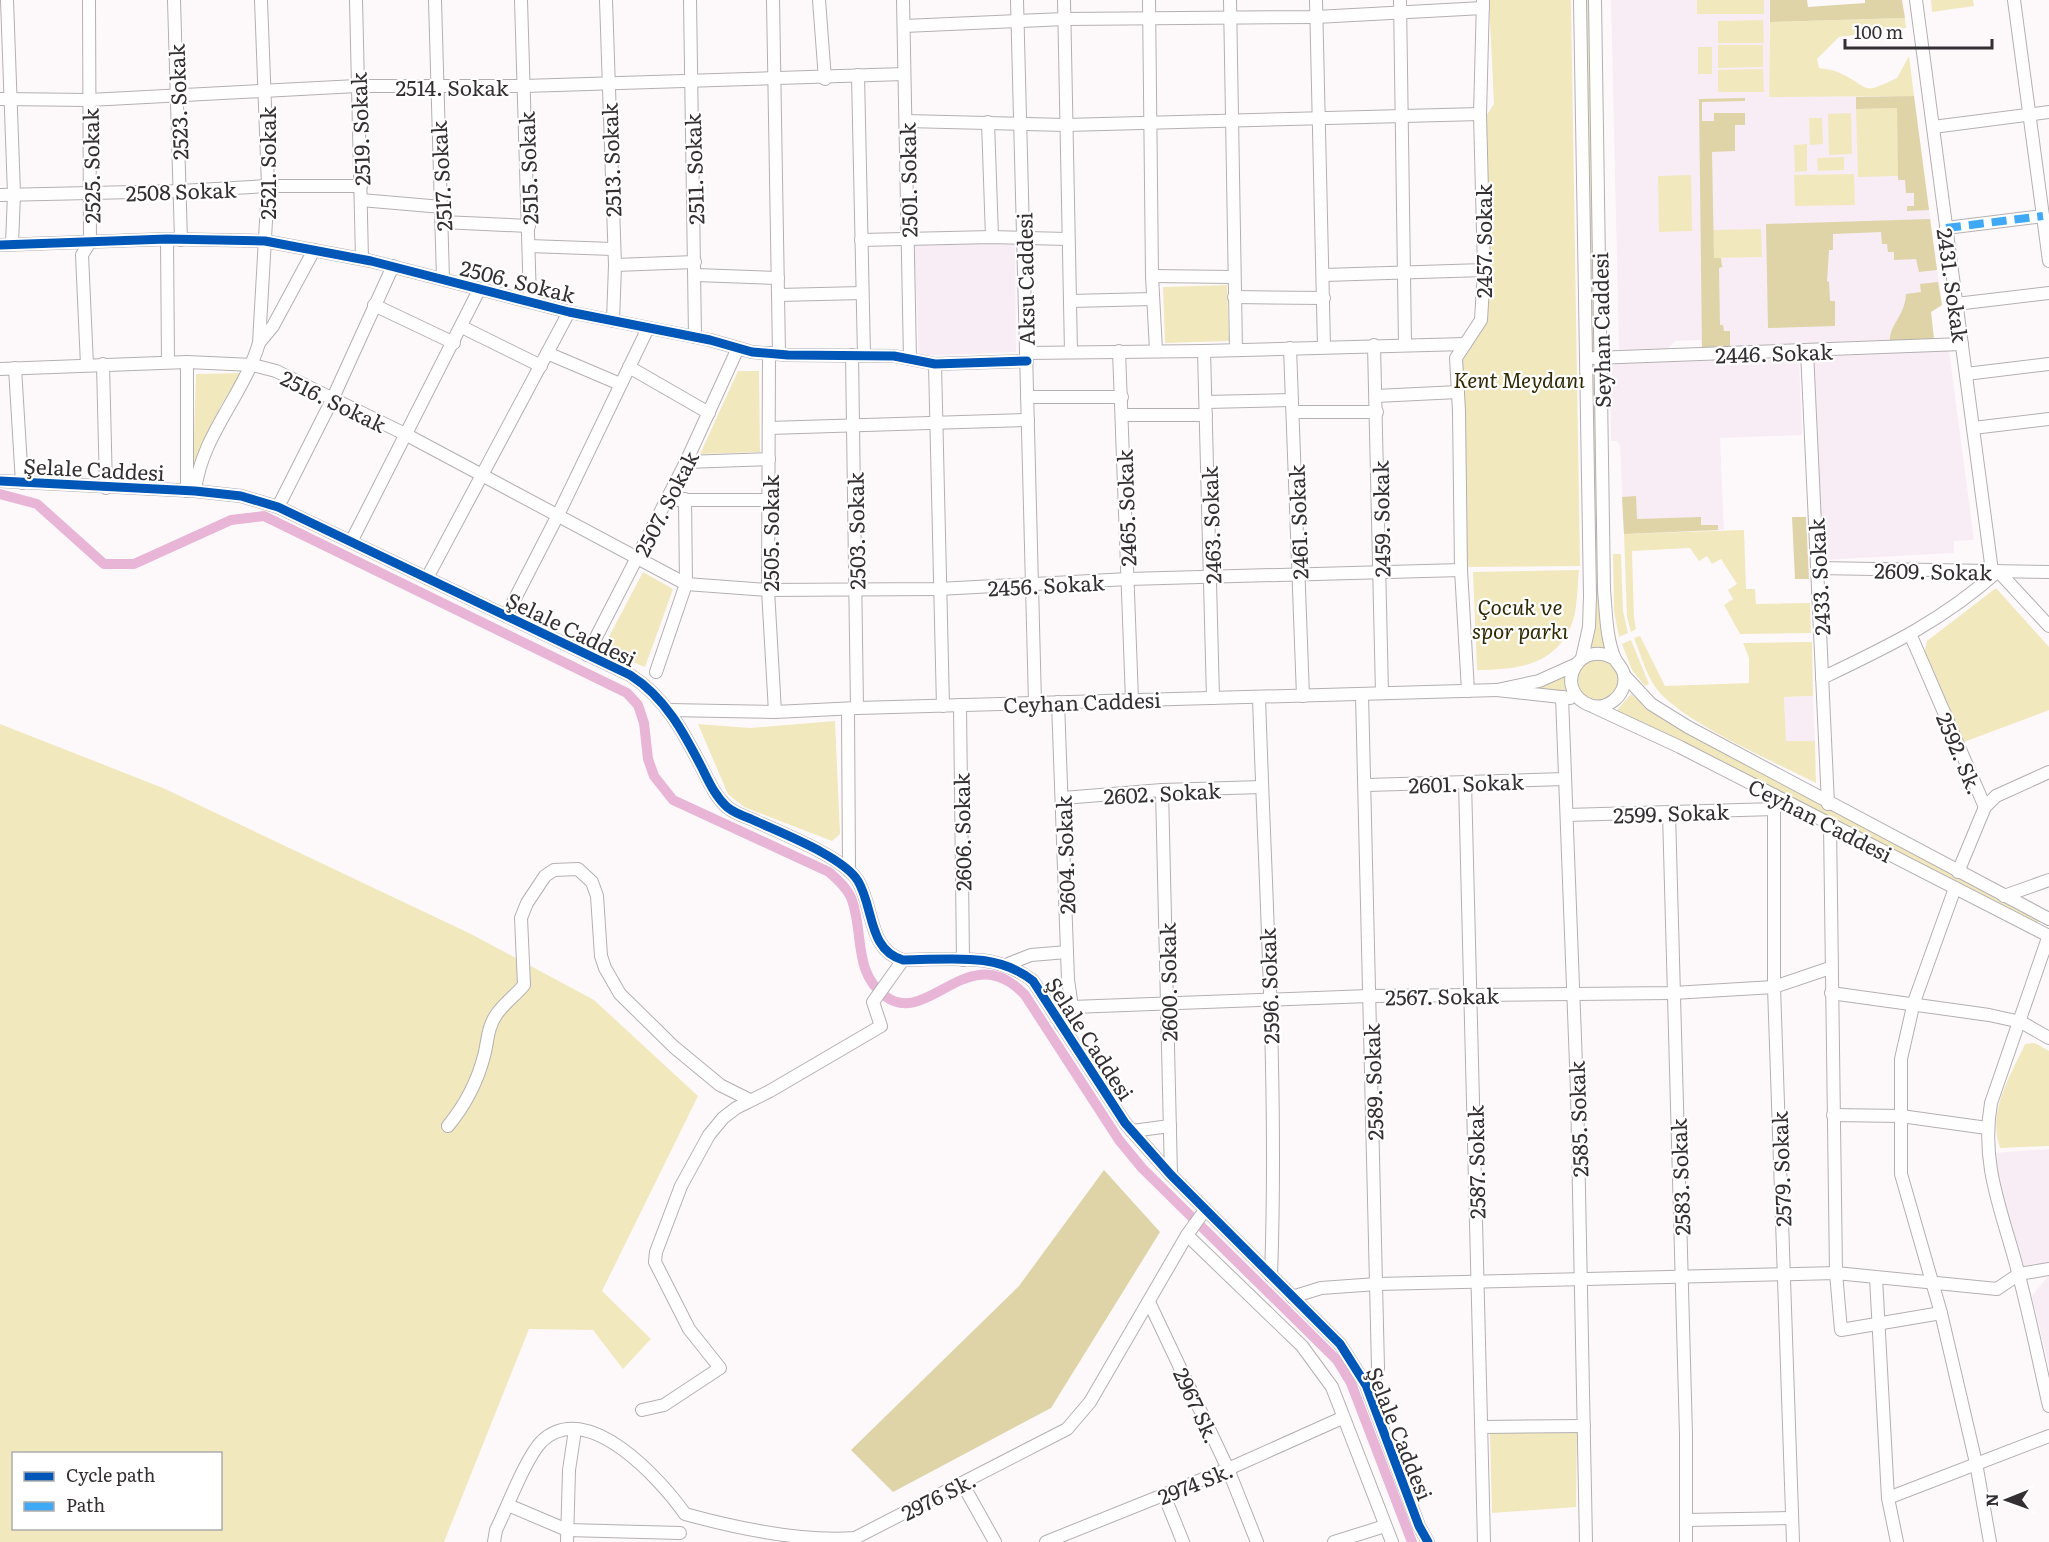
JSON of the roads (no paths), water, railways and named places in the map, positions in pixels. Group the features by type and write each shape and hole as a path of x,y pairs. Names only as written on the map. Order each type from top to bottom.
{"street":[{"path":"6,244 14,194 5,99 7,0"},
{"name":"2525. Sokak","path":"87,364 82,255 90,242 92,192 88,0"},
{"name":"2523. Sokak","path":"174,0 181,240"},
{"name":"2521. Sokak","path":"191,491 197,469 213,433 253,364 259,343 268,186 261,0"},
{"name":"2519. Sokak","path":"356,0 362,259"},
{"name":"2517. Sokak","path":"435,0 443,279"},
{"name":"2515. Sokak","path":"521,0 530,301"},
{"name":"2513. Sokak","path":"606,0 615,265 613,321"},
{"name":"2511. Sokak","path":"690,0 695,337"},
{"name":"2505. Sokak","path":"773,0 778,295 769,428 768,590 776,712"},
{"path":"819,0 825,79"},
{"name":"2501. Sokak","path":"903,0 910,359"},
{"name":"Aksu Caddesi","path":"1017,0 1035,703"},
{"path":"1064,0 1071,352"},
{"path":"1149,0 1152,276 1156,350"},
{"path":"1230,0 1236,350"},
{"path":"1316,0 1324,347"},
{"name":"Seyhan Caddesi","path":"1580,0 1590,610 1580,661"},
{"name":"Seyhan Caddesi","path":"1595,0 1604,590 1607,622 1615,659"},
{"name":"2431. Sokak","path":"1916,0 1973,428 1995,571"},
{"path":"2014,0 2049,261"},
{"path":"904,26 1065,19 1316,17 1401,6 1483,4"},
{"name":"2457. Sokak","path":"1468,691 1461,570 1456,358 1481,320 1484,270 1480,114 1483,4"},
{"path":"1401,6 1405,345"},
{"name":"2514. Sokak","path":"5,99 89,100 265,89 357,86 524,86 608,82 825,79 858,75 904,74"},
{"name":"2503. Sokak","path":"849,871 856,590 853,425 862,293 858,75"},
{"path":"1933,127 2049,112"},
{"path":"906,121 1066,125 1480,114"},
{"path":"988,122 992,237"},
{"name":"2508 Sokak","path":"0,195 180,191 268,186 361,186"},
{"path":"361,200 442,207"},
{"path":"1946,228 2043,216"},
{"path":"442,222 529,226"},
{"path":"861,240 992,237 1068,239"},
{"path":"166,239 168,362"},
{"name":"2506. Sokak","path":"6,244 166,239 265,241 362,259 569,312 774,354 894,356 935,364 1071,352 1465,344"},
{"path":"529,246 613,249"},
{"path":"259,343 273,326 314,250"},
{"path":"615,265 695,268 778,278"},
{"path":"278,507 332,400 393,266"},
{"path":"1324,275 1484,270"},
{"path":"1152,276 1233,277"},
{"path":"352,540 479,290"},
{"path":"778,295 862,293"},
{"path":"1956,304 2049,293"},
{"path":"1234,297 1324,298"},
{"path":"1070,301 1153,299"},
{"path":"374,305 454,343"},
{"path":"427,578 569,312"},
{"path":"462,327 540,366"},
{"path":"506,616 558,515 648,328"},
{"name":"2446. Sokak","path":"1586,358 1962,344"},
{"name":"2459. Sokak","path":"1374,345 1382,693"},
{"name":"2507. Sokak","path":"586,655 686,462 738,348"},
{"name":"2461. Sokak","path":"1290,348 1303,696"},
{"name":"2465. Sokak","path":"1119,351 1132,700"},
{"name":"2463. Sokak","path":"1204,351 1212,577 1213,698"},
{"name":"2433. Sokak","path":"1807,351 1828,804"},
{"path":"547,353 620,384"},
{"name":"2516. Sokak","path":"0,369 168,362 253,364 276,371 405,434 638,556"},
{"path":"187,362 191,491"},
{"path":"103,364 106,488"},
{"path":"935,364 938,589 943,706"},
{"path":"1966,374 2049,364"},
{"path":"628,367 709,413"},
{"path":"15,368 22,483"},
{"path":"1376,396 1458,392"},
{"path":"1028,397 1122,397"},
{"path":"1122,415 1206,408 1293,406 1377,412"},
{"path":"1973,428 2049,419"},
{"path":"769,428 1028,420"},
{"path":"686,462 769,459"},
{"name":"Şelale Caddesi","path":"0,481 191,491 241,496 278,507 352,540 650,687 668,710 708,782 728,808 815,849 849,871 857,880 881,947 890,956 903,960 992,960 1008,964 1033,981 1132,1131 1205,1210 1340,1344 1353,1362 1370,1396 1419,1526 1428,1542"},
{"path":"656,672 686,584 685,499"},
{"path":"666,500 769,500"},
{"name":"2456. Sokak","path":"638,556 686,584 768,590 938,589 1032,586 1128,579 1461,570"},
{"name":"2609. Sokak","path":"1817,568 2049,572"},
{"path":"1822,678 1911,636 1970,596 1995,571 2049,626"},
{"name":"2592. Sk.","path":"1911,636 1985,807 1958,872"},
{"path":"1598,653 1615,659 1624,675 1622,692 1608,704 1586,703 1573,688 1571,680 1580,661 1598,653"},
{"name":"Ceyhan Caddesi","path":"1497,690 1539,681 1580,661"},
{"name":"Ceyhan Caddesi","path":"1624,675 1639,693 1661,711 1828,804 2049,919"},
{"name":"Ceyhan Caddesi","path":"668,710 776,712 1497,690 1562,697 1586,703 1652,733 2049,936"},
{"name":"2589. Sokak","path":"1362,694 1366,785 1378,1368 1370,1396"},
{"name":"2596. Sokak","path":"1259,697 1269,999 1273,1214 1271,1276"},
{"name":"2585. Sokak","path":"1562,697 1573,994 1586,1542"},
{"name":"2604. Sokak","path":"1058,702 1067,952 1072,1007"},
{"name":"2606. Sokak","path":"960,705 963,960"},
{"path":"1985,807 1996,796 2049,772"},
{"name":"2601. Sokak","path":"1366,785 1565,779"},
{"name":"2587. Sokak","path":"1465,782 1484,1542"},
{"name":"2602. Sokak","path":"1063,798 1162,790 1262,787"},
{"name":"2600. Sokak","path":"1162,790 1171,1175"},
{"name":"2579. Sokak","path":"1774,795 1776,809 1774,987 1793,1542"},
{"name":"2599. Sokak","path":"1567,815 1776,809"},
{"name":"2583. Sokak","path":"1669,813 1682,1276 1686,1542"},
{"path":"1830,824 1830,968 1836,1273 1841,1330 1941,1313"},
{"path":"448,1126 464,1106 476,1085 485,1052 487,1034 496,1014 524,985 521,918 527,903 545,876 554,870 566,868 578,869 592,882 597,896 601,956 620,994 674,1047 711,1077 750,1100"},
{"path":"2004,896 2049,880"},
{"path":"1955,888 1914,1002 1901,1059 1901,1174 1930,1284 1941,1313 1976,1463 1990,1542"},
{"path":"2049,936 2021,1022 1997,1083 1987,1128 1990,1178 2019,1274 2049,1406"},
{"path":"1008,964 1031,955 1067,952"},
{"path":"642,1410 664,1405 720,1368 689,1329 655,1262 656,1252 681,1186 709,1135 723,1118 750,1100 770,1091 881,1026 873,1002 903,960"},
{"name":"2567. Sokak","path":"1072,1007 1369,996 1673,993 1774,987 1830,968"},
{"path":"1831,993 1914,1002 2021,1022 2049,1038"},
{"path":"1061,1025 1072,1007"},
{"path":"1833,1115 1901,1116 1987,1128"},
{"path":"1132,1131 1170,1126"},
{"name":"2976 Sk.","path":"685,1514 774,1535 856,1540 1066,1429 1090,1402 1187,1235 1205,1210"},
{"path":"1187,1235 1302,1346 1332,1387 1342,1418 1392,1542"},
{"path":"1292,1297 1321,1288 1377,1284 1836,1273 1997,1289 2019,1274 2049,1269"},
{"path":"1876,1278 1876,1324 1888,1498 1897,1542"},
{"name":"2967 Sk.","path":"1149,1302 1228,1469 1257,1542"},
{"name":"2974 Sk.","path":"1047,1542 1164,1496 1342,1418"},
{"path":"1482,1427 1584,1426"},
{"path":"494,1542 496,1530 508,1505 539,1444 554,1433 575,1430 605,1437 633,1455 663,1485 685,1514 680,1537 567,1536 508,1505"},
{"path":"567,1536 569,1470 575,1430"},
{"path":"1888,1498 2049,1436"},
{"path":"962,1483 995,1542"},
{"path":"1164,1496 1183,1542"},
{"path":"1686,1520 1791,1518"},
{"path":"1334,1542 1385,1526"}],"waterway":[{"path":"0,494 37,504 104,564 134,564 231,520 264,516 627,693 638,705 644,723 648,759 654,776 673,800 829,872 848,892 856,913 861,952 868,976 885,996 901,1003 917,1001 967,978 986,974 1005,979 1025,995 1119,1140 1142,1168 1337,1360 1351,1383 1412,1542"}],"park label":[{"name":"Kent Meydanı","path":"1519,378"},
{"name":"Çocuk ve spor parkı","path":"1520,617"}]}
